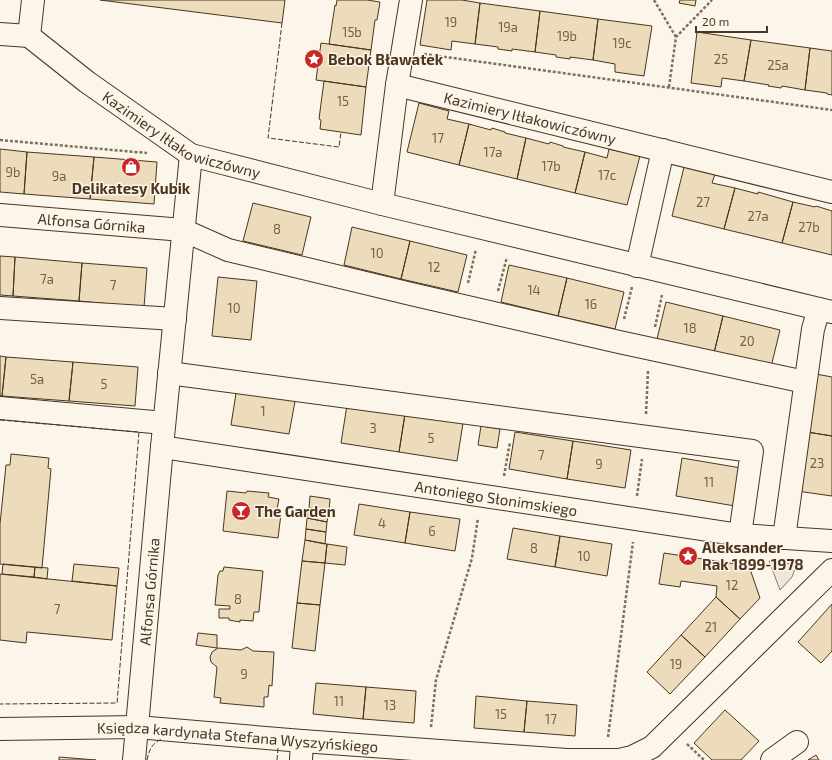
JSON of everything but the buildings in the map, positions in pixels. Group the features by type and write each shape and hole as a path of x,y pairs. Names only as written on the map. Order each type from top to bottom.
{"street":[{"path":"0,34 29,36 33,0"},
{"path":"382,204 397,85 410,0"},
{"name":"Kazimiery Iłłakowiczówny","path":"29,36 87,82 191,155 382,204 635,274 825,311"},
{"name":"Kazimiery Iłłakowiczówny","path":"397,85 832,192"},
{"path":"635,274 664,150"},
{"name":"Alfonsa Górnika","path":"134,760 164,423 191,155"},
{"name":"Alfonsa Górnika","path":"0,215 183,230"},
{"path":"183,230 228,250 492,313 805,382"},
{"path":"0,308 175,319"},
{"path":"784,538 813,329 825,311"},
{"path":"170,373 752,451 740,535"},
{"path":"0,408 164,423"},
{"name":"Antoniego Słonimskiego","path":"162,447 740,535 832,541"},
{"name":"Księdza kardynała Stefana Wyszyńskiego","path":"0,728 137,727 302,751 567,760 615,755 632,757 652,747 832,570"},
{"path":"772,760 797,742"}],"path":[{"path":"654,0 676,37"},
{"path":"669,87 676,37 712,0"},
{"path":"403,51 832,110"},
{"path":"0,140 151,154"},
{"path":"462,306 478,243"},
{"path":"492,313 509,251"},
{"path":"619,342 635,274"},
{"path":"650,348 663,290"},
{"path":"503,477 514,419"},
{"path":"430,734 436,680 472,558 478,516"},
{"path":"615,755 634,539"},
{"path":"690,746 704,760"}],"shaded area":[{"path":"769,561 791,564 795,569 792,577 780,590"}],"fence":[{"path":"282,23 268,138 339,147 341,132"},
{"path":"0,420 139,432 117,703 0,704"},
{"path":"147,760 152,747 162,739"},
{"path":"277,760 278,748"}],"place":[{"name":"Bebok Bławatek","path":"314,59"},
{"name":"Delikatesy Kubik","path":"131,167"},
{"name":"The Garden","path":"241,511"},
{"name":"Aleksander Rak 1899-1978","path":"688,556"}]}
